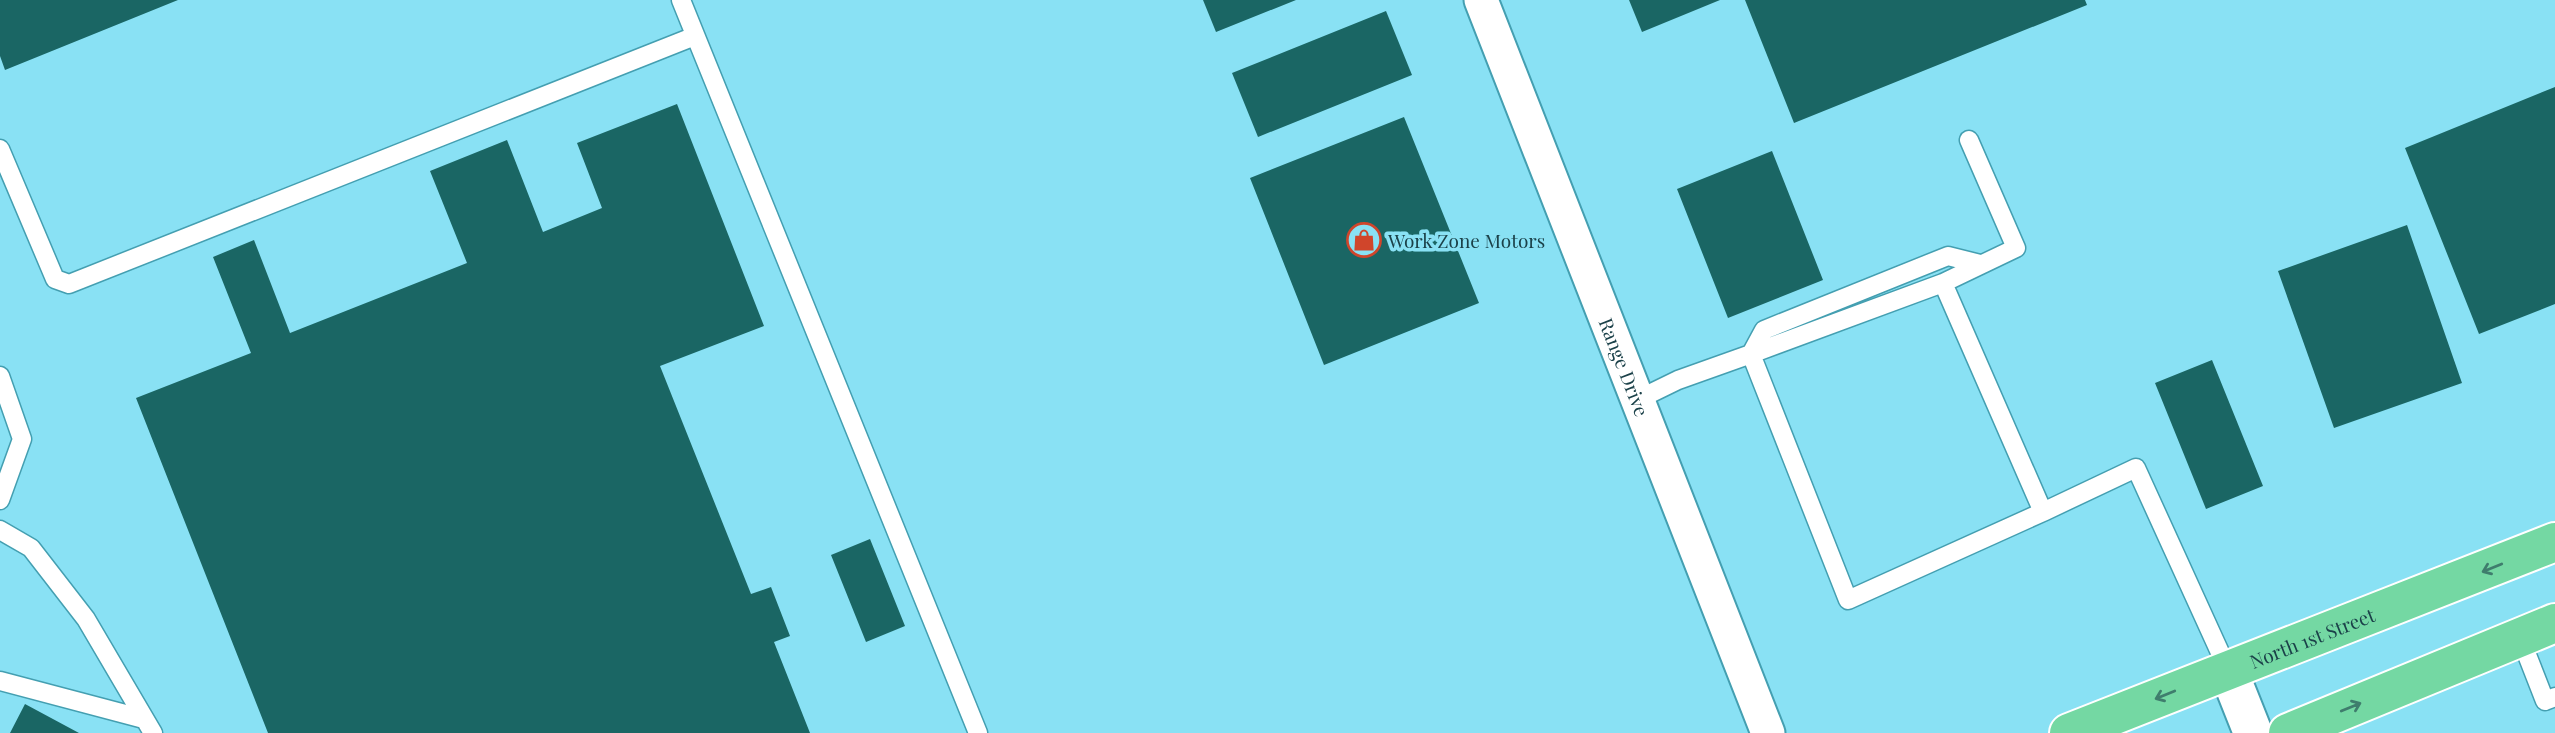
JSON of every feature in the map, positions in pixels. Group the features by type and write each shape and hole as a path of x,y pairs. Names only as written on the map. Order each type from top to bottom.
{"main road":[{"name":"North 1st Street","path":"2069,733 2388,610 2555,542"},
{"path":"2288,733 2555,623"},
{"path":"2228,670 2253,733"}],"street":[{"name":"Range Drive","path":"1481,0 1768,733"}],"lane":[{"path":"681,0 804,297 978,733"},
{"path":"0,149 55,279 69,284 695,36"},
{"path":"1637,400 1678,380 1943,283 2016,248 1969,140"},
{"path":"1980,264 1948,256 1764,330 1751,354 1848,600 2136,468 2228,670"},
{"path":"1943,283 2043,512"},
{"path":"0,376 22,439 0,500"},
{"path":"0,530 31,548 86,619 148,726"},
{"path":"2520,637 2550,699"},
{"path":"0,681 148,726"}],"building":[{"path":"0,0 178,0 5,70 0,56"},
{"path":"1203,0 1296,0 1216,32"},
{"path":"1629,0 1720,0 1642,32"},
{"path":"1745,0 2085,0 2087,5 1794,123"},
{"path":"1386,11 1412,75 1258,137 1232,73"},
{"path":"2555,87 2555,304 2479,334 2405,148"},
{"path":"677,104 764,326 660,366 751,594 771,587 790,636 774,642 810,733 268,733 136,398 251,353 213,257 254,240 290,333 467,263 430,171 507,140 543,232 602,208 577,143"},
{"name":"Work Zone Motors","path":"1404,117 1479,303 1324,365 1250,178"},
{"path":"1772,151 1823,280 1728,318 1677,189"},
{"path":"2407,225 2462,383 2334,428 2278,271"},
{"path":"2212,360 2263,486 2206,509 2155,383"},
{"path":"870,539 905,626 866,642 831,555"},
{"path":"25,704 79,733 10,733"}],"place":[{"name":"Work Zone Motors","path":"1364,240"}]}
